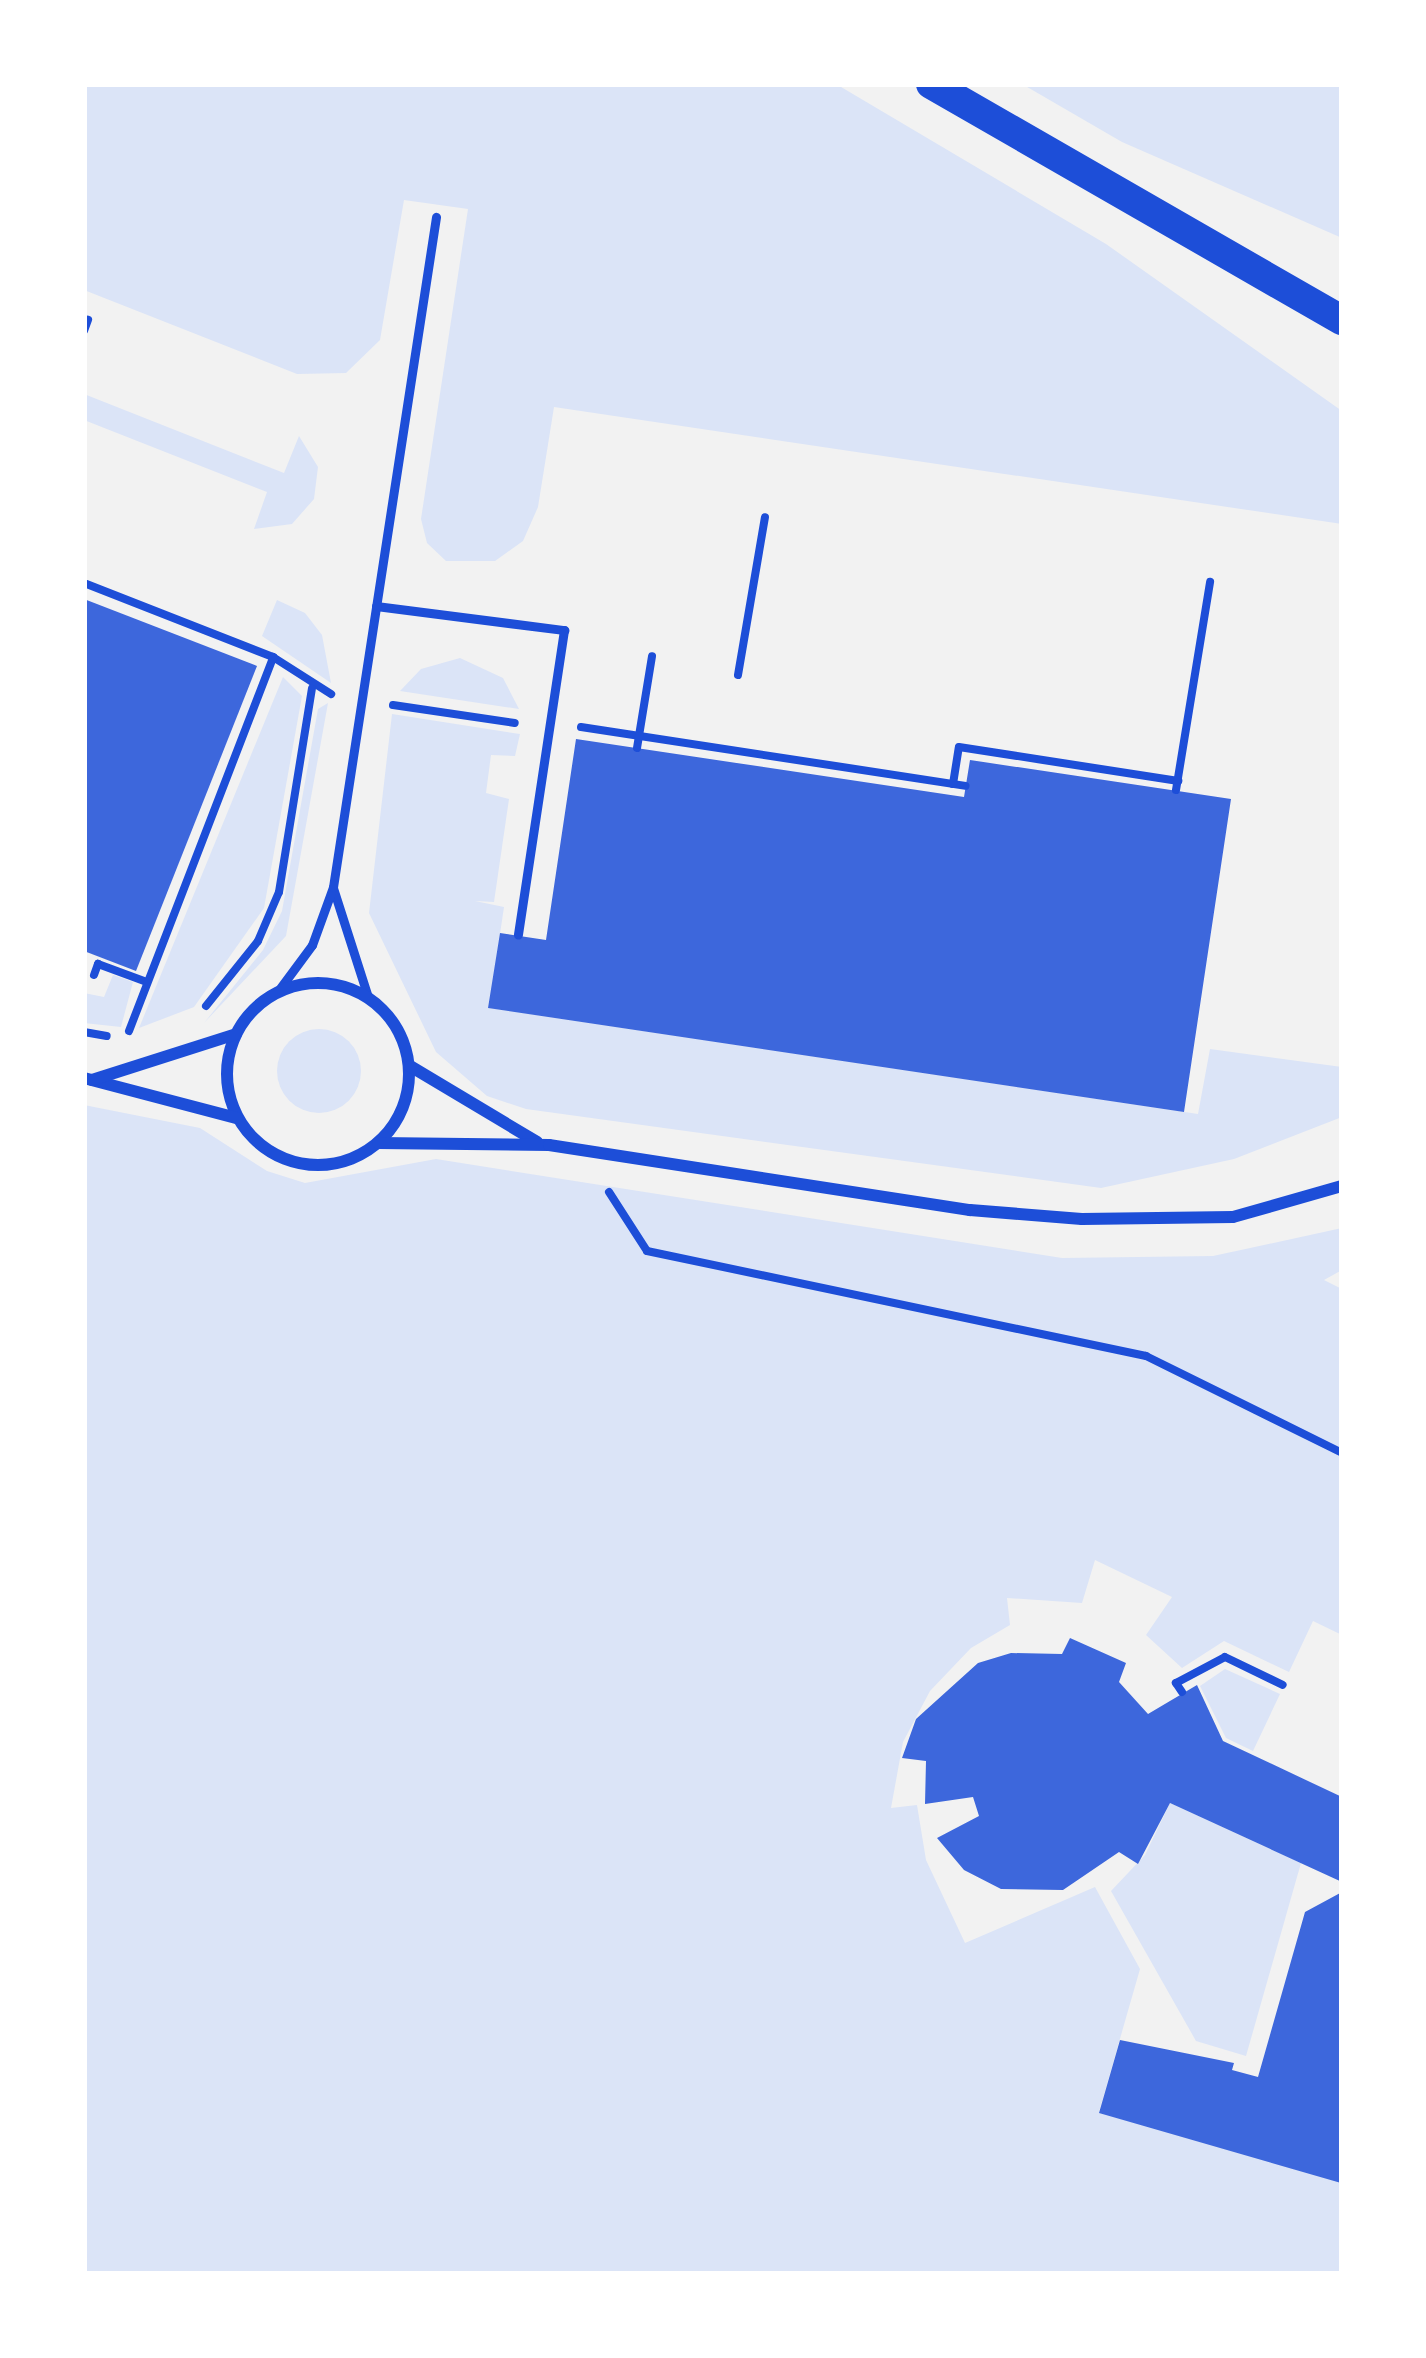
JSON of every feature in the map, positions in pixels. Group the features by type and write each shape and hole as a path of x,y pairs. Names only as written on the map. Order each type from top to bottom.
{"main road":[{"path":"931,84 1342,320"}],"street":[{"path":"237,1118 227,1062 236,1034 278,991 340,985 368,997 403,1039 410,1066 402,1108 378,1143"},
{"path":"88,1079 236,1034"},
{"path":"410,1066 544,1145"},
{"path":"88,1079 237,1118 275,1156 301,1165 329,1166 378,1143 544,1145 970,1210 1082,1219 1233,1217 1342,1186"}],"lane":[{"path":"278,991 311,945 333,887 436,217"},
{"path":"376,606 565,630 518,935"},
{"path":"333,887 368,997"}],"path":[{"path":"84,332 88,320"},
{"path":"738,675 765,517"},
{"path":"953,784 958,748 1177,786 1210,582"},
{"path":"84,584 273,657 313,689 549,728"},
{"path":"637,748 652,656"},
{"path":"145,1037 126,1035 273,657"},
{"path":"196,1017 250,952 273,909 313,689"},
{"path":"574,726 966,786"},
{"path":"94,975 98,964 147,982"},
{"path":"582,1150 647,1251 1146,1355 1342,1453"},
{"path":"1182,1692 1176,1683 1225,1657 1283,1685"}],"shaded area":[{"path":"84,84 836,84 1106,244 1342,411 1342,524 554,407 538,507 523,541 495,561 446,561 427,543 421,519 468,209 404,200 380,340 346,373 297,374 84,290"},
{"path":"1022,84 1342,84 1342,238 1122,142"},
{"path":"84,394 284,473 299,436 318,467 314,499 292,524 254,529 267,492 84,420"},
{"path":"277,600 305,613 322,635 331,683 262,636"},
{"path":"460,658 503,678 519,709 400,691 421,669"},
{"path":"283,677 302,696 264,908 194,1007 139,1028"},
{"path":"328,703 286,936 204,1023 263,950 282,911 318,709"},
{"path":"392,714 520,734 515,756 491,755 486,793 509,799 494,902 475,901 504,907 489,1008 1198,1114 1210,1049 1342,1067 1342,1117 1234,1159 1101,1188 526,1109 487,1096 436,1052 369,913"},
{"path":"113,975 133,982 121,1027 84,1023 84,993 104,997"},
{"path":"319,1029 349,1041 361,1071 349,1101 319,1113 289,1101 277,1071 289,1041"},
{"path":"84,1105 200,1128 267,1171 305,1183 436,1159 1062,1258 1213,1256 1342,1228 1342,1270 1324,1280 1342,1289 1342,1635 1313,1621 1289,1672 1224,1641 1182,1668 1146,1635 1172,1597 1095,1560 1082,1603 1007,1598 1010,1625 971,1648 930,1691 903,1742 891,1808 917,1805 926,1860 965,1943 1095,1887 1140,1969 1099,2112 1342,2179 1342,2274 84,2274"},
{"path":"1225,1669 1280,1694 1253,1751 1226,1738 1200,1686"},
{"path":"1170,1803 1301,1863 1246,2056 1196,2041 1111,1891 1145,1855"}],"building":[{"path":"84,599 257,666 136,971 84,951"},
{"path":"576,739 964,797 970,760 1231,799 1184,1112 488,1008 500,933 546,940"},
{"path":"1070,1638 1126,1663 1119,1682 1148,1714 1197,1685 1223,1741 1342,1797 1342,1882 1170,1803 1138,1864 1119,1852 1063,1890 1001,1889 964,1870 937,1838 979,1816 973,1797 925,1804 926,1761 902,1758 916,1719 978,1663 1011,1653 1062,1654"},
{"path":"1342,1892 1341,2183 1099,2113 1120,2040 1234,2063 1232,2070 1258,2077 1305,1912"}]}
